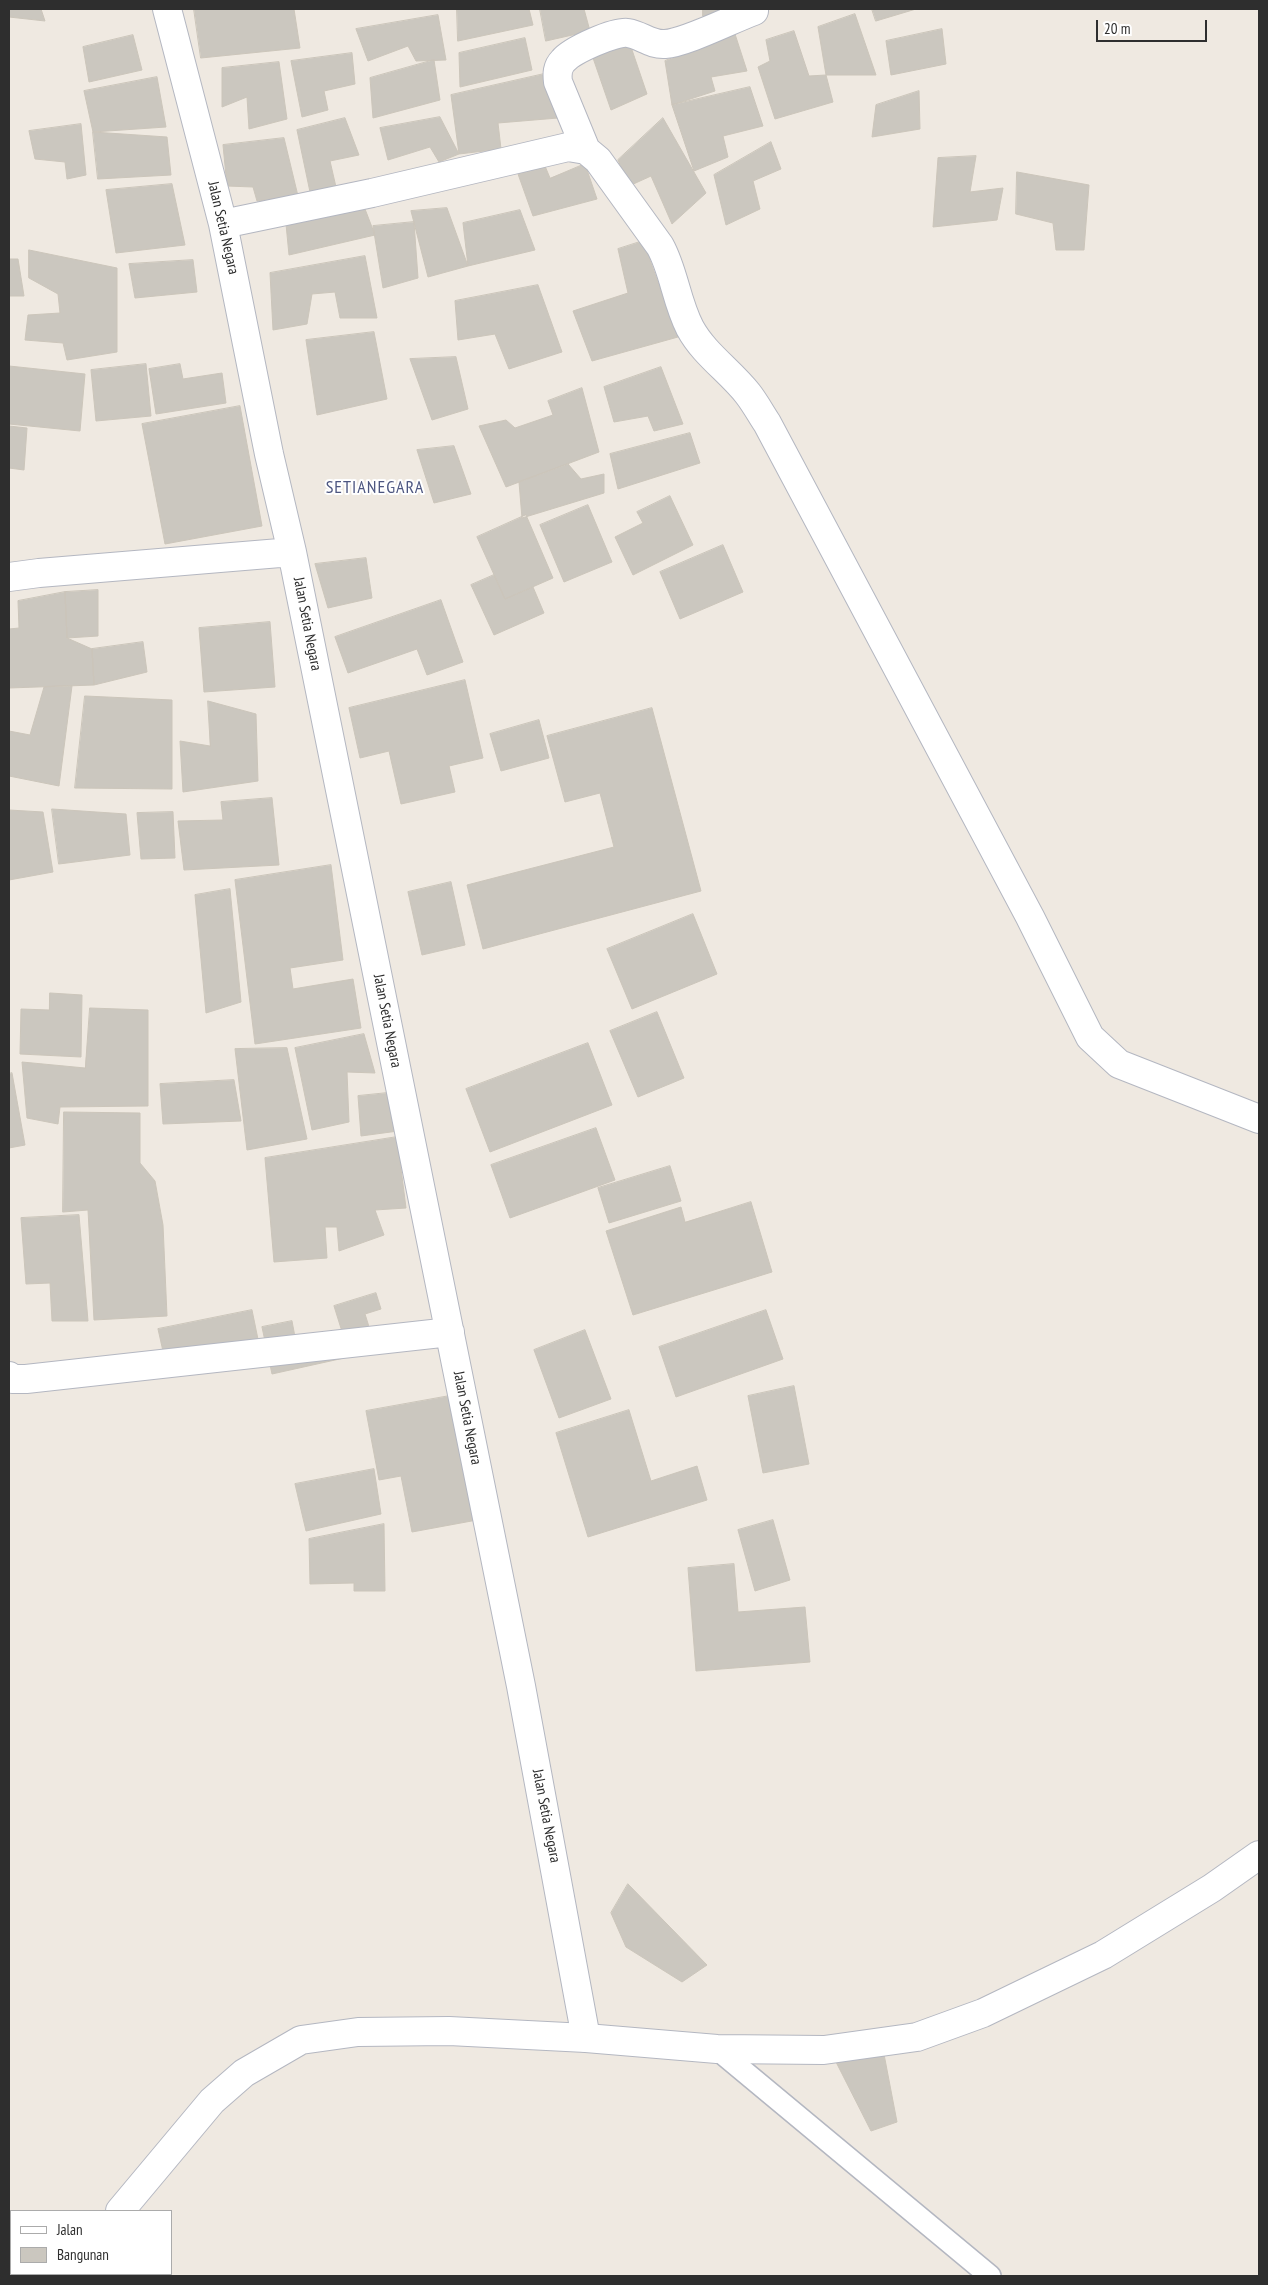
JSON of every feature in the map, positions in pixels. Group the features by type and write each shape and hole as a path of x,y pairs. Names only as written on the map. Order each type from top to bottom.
{"street":[{"name":"Jalan Setia Negara","path":"167,9 223,224 269,454 292,552 522,1686 586,2038"},
{"path":"757,9 679,41 665,44 652,43 628,33 614,35 577,50 563,60 557,70 558,82 586,150 598,160 660,246 666,258 678,300 691,329 707,351 748,394 767,423 1030,917 1090,1037 1119,1064 1259,1119"},
{"path":"223,224 360,196 568,147 586,150"},
{"path":"9,577 292,552"},
{"path":"9,1376 12,1379 26,1379 450,1332"},
{"path":"121,2210 212,2102 244,2073 301,2040 358,2032 449,2032 586,2038 717,2049 824,2050 916,2037 983,2013 1103,1956 1212,1888 1259,1856"}],"lane":[{"path":"717,2049 990,2276"}],"building":[{"path":"9,9 41,9 45,21 9,17"},
{"path":"194,9 294,9 300,48 201,58"},
{"path":"457,9 529,9 533,25 458,41"},
{"path":"540,9 584,9 590,31 546,41"},
{"path":"703,9 728,9 728,10 703,16"},
{"path":"872,9 916,9 876,21"},
{"path":"855,14 876,75 826,75 818,27"},
{"path":"438,15 446,60 416,61 408,46 368,61 356,29"},
{"path":"942,29 946,64 891,75 886,41"},
{"path":"794,31 809,76 826,75 833,102 775,119 758,67 770,61 766,40"},
{"path":"735,34 747,71 711,77 715,91 672,105 665,61"},
{"path":"133,35 142,70 89,82 83,47"},
{"path":"525,38 532,70 460,87 459,53"},
{"path":"630,44 647,94 611,110 592,55"},
{"path":"352,53 355,84 324,91 328,110 302,117 291,61"},
{"path":"434,60 440,100 373,118 370,78"},
{"path":"279,62 287,119 249,129 247,97 222,107 222,68"},
{"path":"544,74 558,118 498,123 501,149 459,154 451,95"},
{"path":"157,77 166,127 93,132 84,91"},
{"path":"750,87 763,126 723,136 728,157 694,171 672,105"},
{"path":"919,91 920,129 872,137 876,105"},
{"path":"440,117 459,154 439,162 430,147 388,160 380,128"},
{"path":"345,118 359,155 330,161 336,187 310,192 297,130"},
{"path":"663,118 706,193 672,224 651,176 629,186 618,160"},
{"path":"81,124 86,175 67,179 65,162 35,159 29,131"},
{"path":"93,132 167,137 171,175 98,179"},
{"path":"284,138 298,196 257,201 253,187 227,186 223,145"},
{"path":"771,142 781,169 753,181 760,209 726,225 714,175"},
{"path":"976,156 970,192 1003,188 997,220 933,227 938,158"},
{"path":"585,164 597,199 533,216 518,174 545,166 550,178"},
{"path":"1017,172 1089,185 1084,250 1056,250 1053,223 1016,214"},
{"path":"172,184 185,245 116,253 106,190"},
{"path":"360,196 375,235 289,255 286,224"},
{"path":"447,208 468,266 428,277 411,211"},
{"path":"520,210 535,250 468,266 463,223"},
{"path":"414,222 418,278 383,288 373,226"},
{"path":"643,241 678,337 592,361 573,311 628,293 618,249"},
{"path":"29,250 117,268 117,352 67,360 63,343 25,340 28,315 60,313 58,294 29,278"},
{"path":"365,256 377,318 340,318 335,292 312,294 307,324 273,330 270,273"},
{"path":"9,259 18,259 24,296 9,296"},
{"path":"193,260 197,292 135,298 129,264"},
{"path":"538,285 562,352 509,369 495,334 458,340 455,301"},
{"path":"374,332 387,399 317,415 306,340"},
{"path":"456,357 468,409 432,420 410,359"},
{"path":"146,364 151,416 96,421 91,370"},
{"path":"180,364 183,379 222,373 226,403 156,414 149,369"},
{"path":"9,366 85,374 80,431 9,424"},
{"path":"661,367 683,424 654,431 648,416 614,422 604,387"},
{"path":"582,388 599,452 506,487 479,426 506,420 515,428 553,415 548,401"},
{"path":"240,406 262,526 165,544 142,424"},
{"path":"9,426 27,428 24,470 9,468"},
{"path":"690,433 700,463 618,489 610,454"},
{"path":"454,446 471,494 434,503 417,450"},
{"path":"568,464 581,479 604,474 604,493 522,518 519,482"},
{"path":"670,496 693,545 633,575 615,537 643,523 637,512"},
{"path":"588,505 612,562 564,582 540,525"},
{"path":"526,515 553,578 505,599 477,537"},
{"path":"723,545 743,592 680,619 660,572"},
{"path":"366,558 372,598 328,608 315,564"},
{"path":"494,575 505,599 533,587 544,613 494,635 471,585"},
{"path":"98,590 98,636 67,638 65,592"},
{"path":"65,592 67,638 92,649 94,685 9,688 9,629 19,628 18,601"},
{"path":"441,600 463,662 427,675 417,649 348,673 335,637"},
{"path":"270,622 275,687 204,692 199,628"},
{"path":"143,642 147,672 94,685 92,649"},
{"path":"465,680 483,758 449,766 455,792 401,804 389,751 360,758 349,708"},
{"path":"72,686 59,786 9,776 9,731 30,735 44,687"},
{"path":"85,696 172,700 172,789 75,788"},
{"path":"208,701 256,714 258,781 183,792 180,741 210,746"},
{"path":"652,708 701,891 483,949 467,885 614,847 600,793 565,802 547,736"},
{"path":"539,720 549,758 501,771 490,734"},
{"path":"272,798 279,865 184,870 178,821 223,820 221,802"},
{"path":"52,809 126,814 130,855 59,864"},
{"path":"9,810 43,812 53,872 9,880"},
{"path":"173,812 175,858 141,859 137,813"},
{"path":"331,865 343,960 290,968 293,989 353,979 361,1028 255,1044 235,880"},
{"path":"451,882 465,945 422,955 408,892"},
{"path":"230,889 241,1002 206,1013 195,895"},
{"path":"693,914 717,974 632,1009 607,949"},
{"path":"50,993 82,995 81,1057 20,1054 21,1009 49,1010"},
{"path":"90,1008 148,1010 148,1106 60,1107 58,1124 27,1118 22,1062 85,1068"},
{"path":"657,1012 684,1078 638,1097 610,1031"},
{"path":"364,1034 375,1073 347,1072 349,1122 312,1130 295,1048"},
{"path":"588,1043 612,1105 490,1152 466,1089"},
{"path":"287,1048 307,1139 247,1150 235,1049"},
{"path":"12,1073 25,1145 9,1148 9,1074"},
{"path":"234,1080 241,1121 163,1124 160,1084"},
{"path":"407,1091 413,1129 361,1136 358,1096"},
{"path":"64,1112 140,1113 140,1163 155,1181 163,1225 167,1316 94,1320 88,1210 63,1212"},
{"path":"596,1128 615,1180 510,1218 491,1165"},
{"path":"397,1137 406,1208 375,1210 384,1235 339,1251 337,1227 325,1227 327,1258 274,1262 265,1158"},
{"path":"670,1166 681,1201 609,1223 598,1188"},
{"path":"751,1202 772,1272 633,1315 606,1231 681,1207 685,1222"},
{"path":"79,1215 88,1321 52,1321 50,1283 26,1284 21,1218"},
{"path":"376,1293 381,1309 365,1314 375,1346 349,1354 334,1306"},
{"path":"252,1310 260,1349 167,1369 158,1329"},
{"path":"766,1310 783,1359 676,1397 659,1347"},
{"path":"292,1321 298,1353 341,1344 344,1358 272,1374 262,1327"},
{"path":"585,1330 611,1399 559,1418 534,1350"},
{"path":"794,1386 809,1464 763,1473 748,1396"},
{"path":"455,1395 477,1520 412,1532 401,1476 379,1480 366,1411"},
{"path":"629,1410 651,1481 697,1466 707,1500 588,1537 556,1433"},
{"path":"374,1469 381,1514 306,1531 295,1484"},
{"path":"773,1520 790,1580 755,1591 738,1530"},
{"path":"384,1524 385,1591 354,1591 354,1583 310,1584 309,1539"},
{"path":"734,1564 738,1612 805,1607 810,1662 696,1671 688,1568"},
{"path":"628,1884 707,1965 682,1982 626,1947 611,1913"},
{"path":"883,2049 897,2122 871,2131 835,2060"}],"district":[{"name":"SETIANEGARA","path":"375,488"}]}
